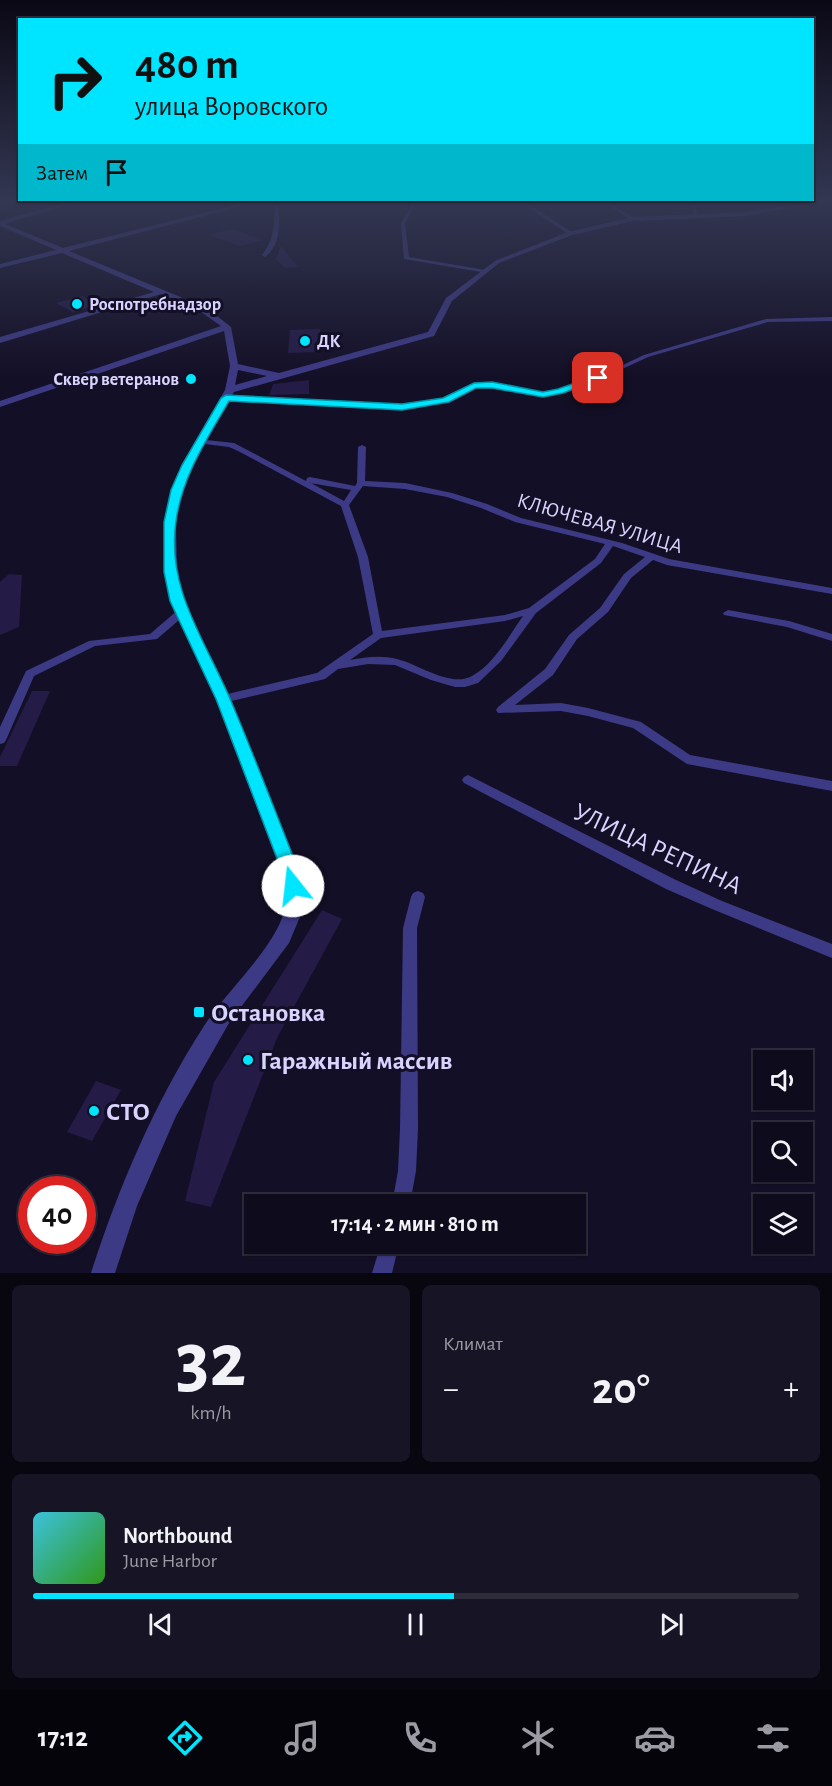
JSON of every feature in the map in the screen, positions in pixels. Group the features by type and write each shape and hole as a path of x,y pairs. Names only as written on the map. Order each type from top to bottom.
{"street":[{"path":"0,266 22,260"},
{"path":"87,260 204,310 227,327 234,366 228,394 200,441 177,490 170,522 171,572 182,612 223,699 291,874 295,899 291,920 283,939 223,1015 187,1075 148,1151 123,1209 103,1273"},
{"path":"419,260 484,272"},
{"path":"228,394 279,376 431,334 449,300 501,260"},
{"path":"0,339 161,292"},
{"path":"228,394 402,407 446,400 474,386 483,385 536,394 552,394 598,378 646,356 768,321 832,319"},
{"path":"0,404 227,327"},
{"path":"234,366 279,376"},
{"path":"200,441 236,447 345,505 363,557 378,635"},
{"path":"345,505 359,486 362,447"},
{"name":"КЛЮЧЕВАЯ УЛИЦА","path":"298,478 359,486 424,489 475,502 518,520 611,543 694,568 832,591"},
{"path":"334,668 362,661 383,660 414,667 451,682 468,682 479,677 489,667 534,610 598,561 611,543"},
{"path":"651,556 627,576 604,610 573,636 549,672 502,710 561,707 588,711 638,725 687,759 832,786"},
{"path":"223,699 312,679 334,668 378,635 505,618 534,610"},
{"path":"0,740 30,674 93,643 153,637 182,612"},
{"path":"728,613 782,623 832,638"},
{"name":"УЛИЦА РЕПИНА","path":"468,780 604,853 701,898 832,951"},
{"path":"403,1194 407,1171 409,1129 410,928 418,897"},
{"path":"382,1273 387,1254"}],"building":[{"path":"277,260 293,260 298,267 285,268"},
{"name":"Роспотребнадзор","path":"82,296 98,305 73,312 56,303"},
{"name":"ДК","path":"320,329 320,352 288,353 290,330"},
{"path":"309,380 309,394 269,395 273,384"},
{"path":"9,574 22,575 19,627 0,635 0,582"},
{"path":"32,691 50,691 17,766 0,766 0,757"},
{"name":"Гаражный массив","path":"322,910 342,919 277,1038 211,1207 185,1201 214,1082"},
{"name":"СТО","path":"96,1081 121,1090 92,1141 67,1132"}],"place":[{"name":"Роспотребнадзор","path":"77,304"},
{"name":"ДК","path":"305,341"},
{"name":"Сквер ветеранов","path":"191,379"},
{"name":"Остановка","path":"199,1012"},
{"name":"Гаражный массив","path":"248,1060"},
{"name":"СТО","path":"94,1111"}],"route":[{"path":"293,886 291,874 223,699 177,601 171,572 172,507 187,465 198,444 226,398 402,407 446,400 474,386 492,385 536,394 552,394 598,378"}]}
